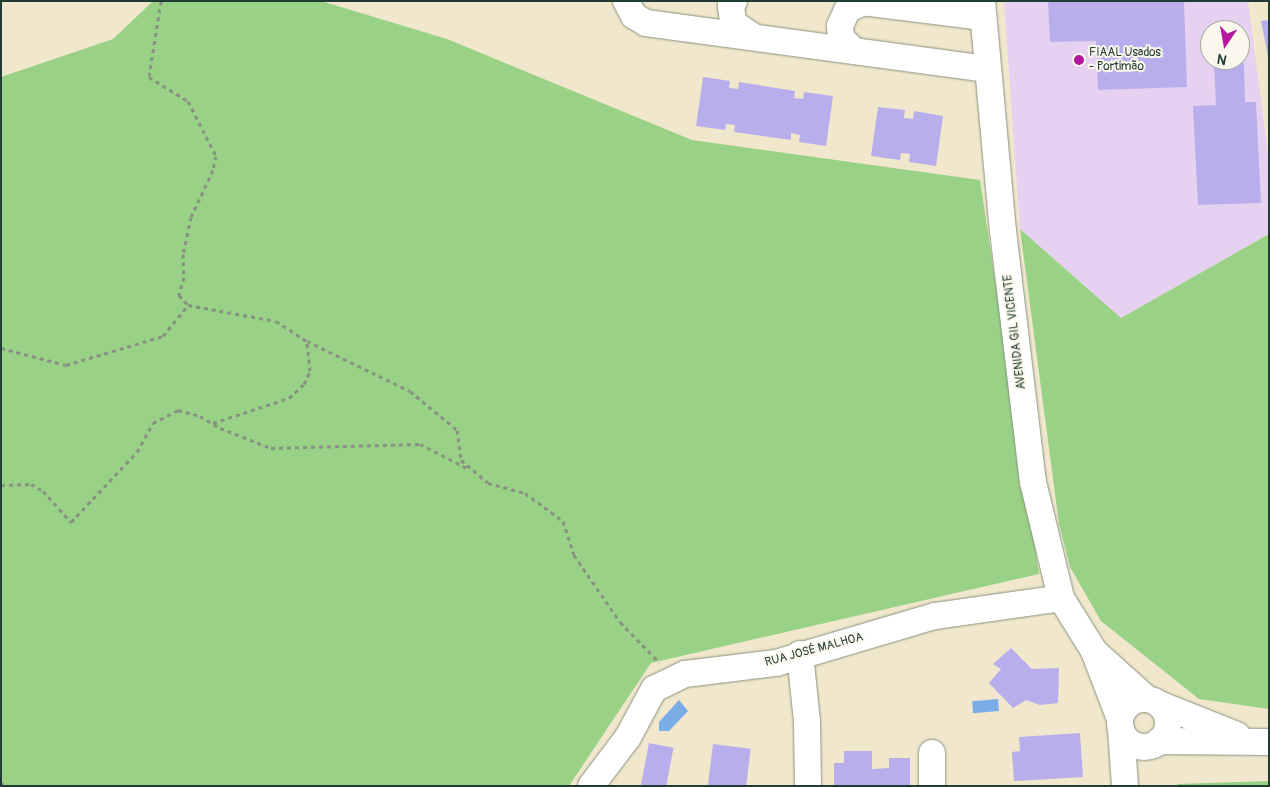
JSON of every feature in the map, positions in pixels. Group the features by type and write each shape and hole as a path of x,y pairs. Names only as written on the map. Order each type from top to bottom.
{"street":[{"path":"626,1 634,16 646,23 988,69"},
{"path":"734,1 731,6 733,23 752,36"},
{"path":"853,50 841,38 840,26 847,10 858,2 982,9"},
{"name":"AVENIDA GIL VICENTE","path":"982,9 1033,482 1061,598 1094,651"},
{"name":"RUA JOSÉ MALHOA","path":"591,786 628,737 654,689 685,674 776,663 800,654 935,616 1061,598"},
{"path":"1094,651 1153,701 1168,722 1133,786"},
{"path":"1094,651 1124,737 1137,746 1156,743 1259,741"},
{"path":"800,654 807,722 808,786"},
{"path":"1125,786 1120,724 1126,706 1153,701 1259,741"},
{"path":"932,753 932,786"}],"path":[{"path":"160,1 149,76 188,101 216,156 213,170 191,217 183,254 184,277 179,295 188,306 276,321 308,341 410,391 457,430 461,460 474,472 488,483 525,493 563,521 574,555 620,622 674,679"},
{"path":"1,348 66,365 163,336 188,306"},
{"path":"212,424 289,398 304,384 310,372 308,341"},
{"path":"1,485 32,484 44,491 71,522 137,452 153,423 178,410 271,448 420,444 474,472"},
{"path":"1,786 4,780"}],"shaded area":[{"path":"1004,1 1248,1 1269,162 1269,234 1121,318 1020,229"}],"green space":[{"path":"153,1 321,1 447,39 692,140 980,180 1039,574 651,663 569,786 1,786 1,77 113,39"},
{"path":"1020,229 1121,318 1269,234 1269,709 1199,699 1101,621 1070,567 1059,524"},
{"path":"1269,781 1269,786 1177,786 1177,784"}],"water":[{"path":"998,699 999,711 973,713 972,701"},
{"path":"679,700 688,711 669,731 659,731 659,722"}],"building":[{"path":"1048,1 1184,1 1187,87 1098,90 1096,41 1050,42"},
{"path":"1269,20 1269,55 1268,56 1261,21"},
{"path":"1214,70 1244,70 1245,102 1256,102 1261,203 1198,205 1193,106 1216,105"},
{"path":"703,77 730,81 729,88 738,89 739,82 795,91 794,98 803,99 804,92 833,96 826,146 799,142 800,135 791,133 791,140 734,132 735,125 726,124 725,130 696,126"},
{"path":"878,107 905,110 904,118 913,119 914,111 943,116 936,166 909,162 910,154 901,153 900,160 871,156"},
{"path":"1011,648 1032,669 1059,668 1058,703 1040,705 1026,700 1013,708 989,683 1001,669 993,664"},
{"path":"1080,733 1083,777 1014,781 1012,752 1020,751 1019,737"},
{"path":"649,743 674,748 666,786 641,786"},
{"path":"713,744 751,749 746,786 708,786"},
{"path":"844,751 872,751 872,769 889,768 889,758 910,758 910,786 834,786 834,763 844,763"}],"place":[{"name":"FIAAL Usados - Portimão","path":"1079,60"}]}
